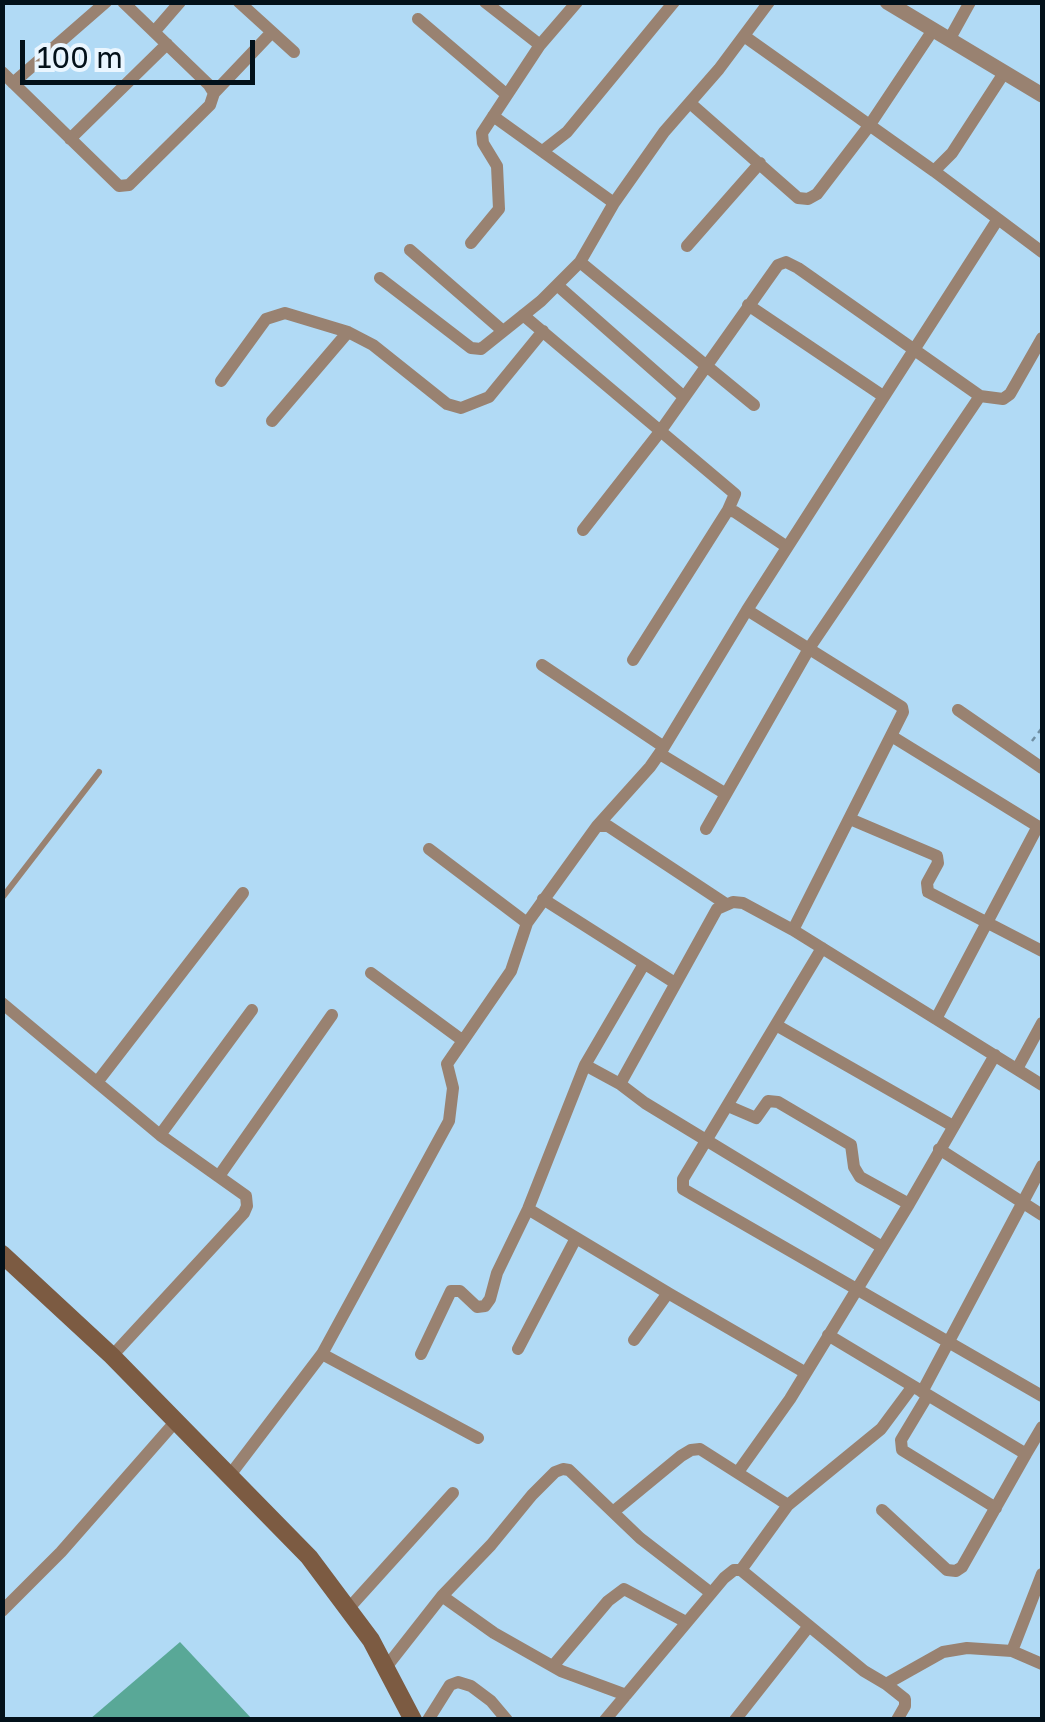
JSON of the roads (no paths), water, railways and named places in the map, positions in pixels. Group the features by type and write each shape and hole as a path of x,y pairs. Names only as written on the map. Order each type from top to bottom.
{"main road":[{"path":"2,1254 112,1356 309,1557 386,1666 413,1720"}],"street":[{"path":"106,2 8,78 123,187 210,105 214,93 272,32"},
{"path":"123,2 214,93"},
{"path":"154,32 180,2"},
{"path":"240,2 294,52"},
{"path":"484,2 540,45"},
{"path":"471,243 499,209 496,166 481,137 540,45 577,2"},
{"path":"380,278 471,348 480,349 580,262 614,203 664,132 769,2"},
{"path":"886,2 1042,95"},
{"path":"949,40 970,2"},
{"path":"544,150 567,132 666,5"},
{"path":"418,19 507,96"},
{"path":"690,103 798,198 808,199 817,194 869,126 933,30"},
{"path":"744,36 1042,252"},
{"path":"70,138 167,44"},
{"path":"934,171 952,153 1004,72"},
{"path":"493,116 614,203"},
{"path":"687,246 760,163"},
{"path":"230,1474 322,1354 449,1122 453,1088 447,1064 510,972 527,923 597,826 662,750 882,396 998,219"},
{"path":"410,250 503,331"},
{"path":"580,262 754,405"},
{"path":"583,530 659,432 778,264 786,262 980,396 1003,399 1010,394 1042,338"},
{"path":"557,285 684,397"},
{"path":"748,305 882,396"},
{"path":"221,380 266,319 276,314 348,332 373,345 447,404 461,408 489,397 542,332"},
{"path":"523,315 736,494 632,660"},
{"path":"272,421 348,332"},
{"path":"706,829 810,647 980,396"},
{"path":"728,510 788,547"},
{"path":"748,610 902,706 902,719 793,930"},
{"path":"542,665 726,794"},
{"path":"958,710 1042,768"},
{"path":"893,737 1040,828 936,1019"},
{"path":"850,819 936,856 938,863 927,882 928,892 1042,951"},
{"path":"597,826 608,826 726,904"},
{"path":"428,849 527,923"},
{"path":"98,1081 243,894"},
{"path":"542,899 675,984"},
{"path":"620,1084 717,909 743,903 1042,1085"},
{"path":"822,948 683,1180 683,1188 1042,1396"},
{"path":"422,1354 451,1292 460,1291 477,1306 485,1306 584,1065 644,964"},
{"path":"371,973 462,1040"},
{"path":"2,1003 160,1135 246,1196 244,1213 112,1356"},
{"path":"160,1135 252,1010"},
{"path":"219,1176 332,1016"},
{"path":"1017,1069 1042,1024"},
{"path":"776,1025 952,1126"},
{"path":"738,1472 806,1373 994,1056"},
{"path":"584,1065 882,1247"},
{"path":"728,1106 756,1118 768,1102 778,1102 851,1145 854,1168 860,1177 909,1204"},
{"path":"940,1149 1042,1215"},
{"path":"996,1508 902,1450 900,1440 921,1391 1042,1166"},
{"path":"528,1209 806,1373"},
{"path":"518,1349 576,1238"},
{"path":"634,1340 668,1293"},
{"path":"828,1336 1026,1454"},
{"path":"322,1354 478,1438"},
{"path":"740,1570 788,1506 921,1391"},
{"path":"2,1611 61,1552 176,1421"},
{"path":"882,1510 950,1571 962,1567 1042,1427"},
{"path":"613,1512 691,1450 700,1449 788,1506"},
{"path":"386,1666 442,1596 555,1472 569,1470 640,1538 711,1592"},
{"path":"348,1608 452,1494"},
{"path":"605,1720 711,1592 734,1570 740,1570 864,1671 905,1698 897,1720"},
{"path":"1012,1651 1042,1574"},
{"path":"552,1666 608,1601 624,1589 686,1622"},
{"path":"442,1596 494,1633 552,1666 626,1695"},
{"path":"734,1720 809,1626"},
{"path":"886,1684 943,1652 967,1648 1012,1651 1042,1664"},
{"path":"428,1720 450,1685 458,1682 471,1686 491,1701 507,1720"}],"lane":[{"path":"2,898 99,772"}]}
